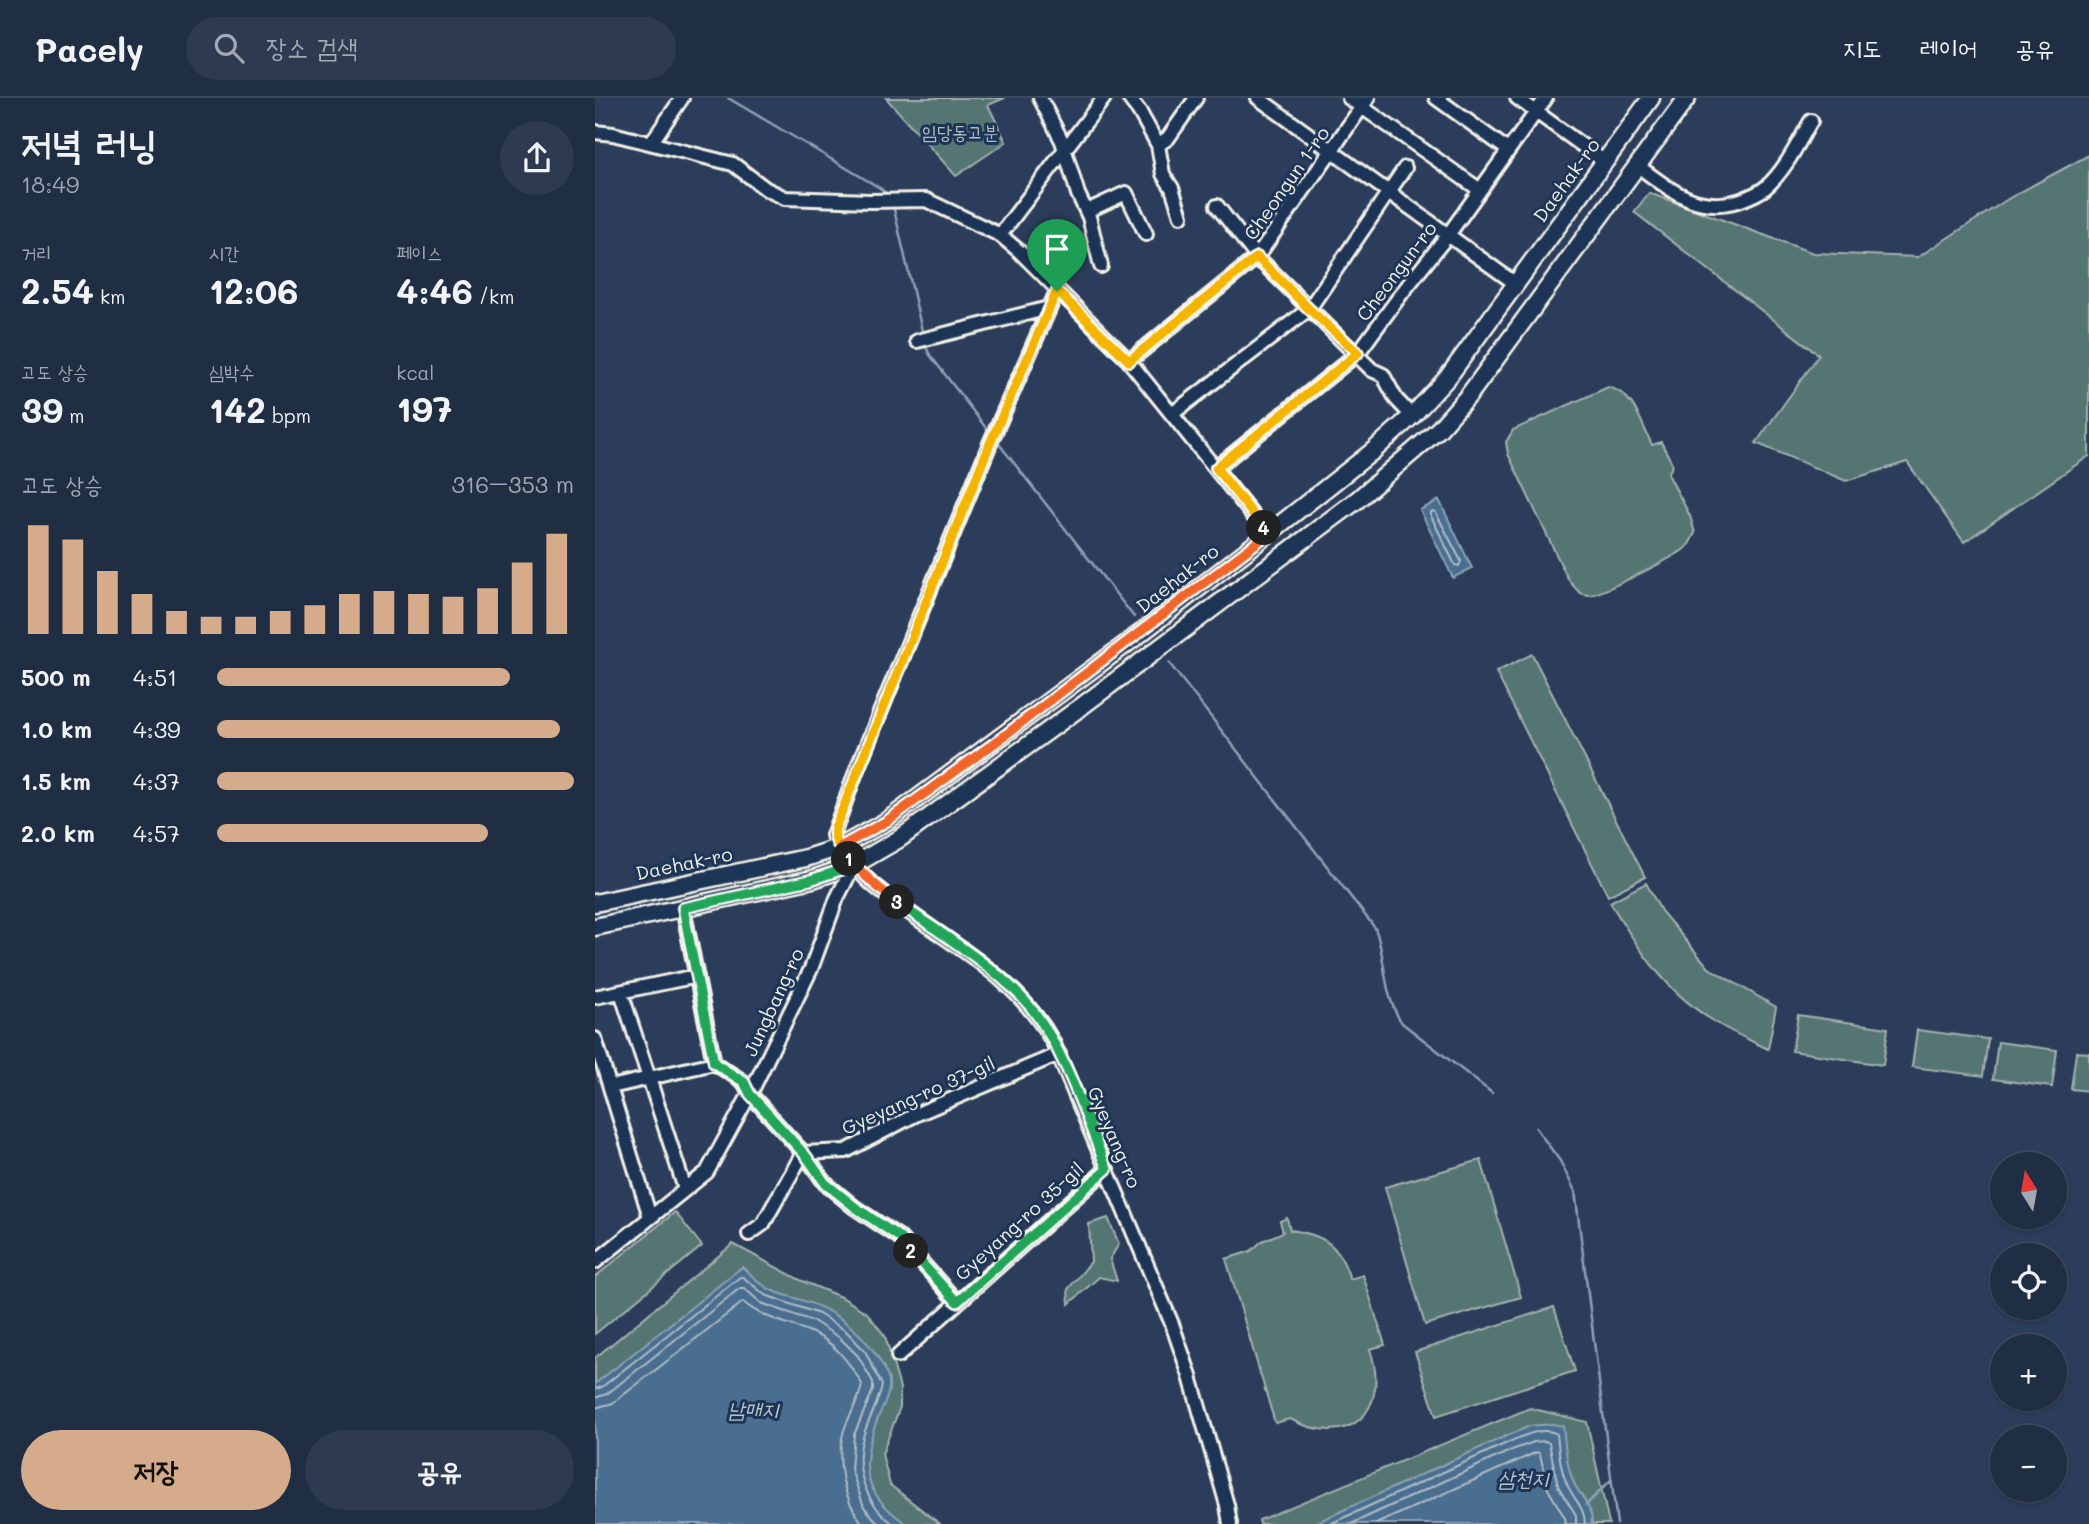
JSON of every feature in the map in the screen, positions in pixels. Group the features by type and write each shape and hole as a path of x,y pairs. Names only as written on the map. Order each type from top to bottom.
{"main road":[{"name":"Daehak-ro","path":"595,903 744,872 840,847 887,821 1000,739 1268,534 1373,451 1412,416 1448,377 1651,98"},
{"path":"595,927 810,880 853,866 899,839 1357,500 1439,429 1469,395 1687,98"}],"street":[{"path":"651,144 682,98"},
{"path":"1040,98 1065,150 1078,194 1094,229 1101,266"},
{"path":"1000,235 1104,98"},
{"path":"1129,98 1158,145 1163,174 1172,188 1181,215"},
{"path":"1158,145 1168,138 1196,98"},
{"path":"1258,98 1516,284"},
{"path":"1349,98 1365,102 1480,190"},
{"path":"1436,98 1509,150"},
{"path":"1517,98 1605,162"},
{"name":"Cheongun-ro","path":"1216,468 1358,353 1448,235 1546,98"},
{"name":"Cheongun 1-ro","path":"1129,361 1257,257 1365,102"},
{"path":"1639,166 1672,190 1695,202 1725,205 1764,190 1811,121"},
{"path":"595,132 733,164 766,189 785,198 926,200 1000,235 1129,361 1268,534"},
{"path":"1172,414 1309,309 1405,168"},
{"path":"1087,211 1126,193 1146,234"},
{"path":"1217,206 1257,257 1372,369 1383,375 1396,400 1412,416"},
{"path":"840,847 833,835 835,828 994,436 1057,291"},
{"path":"923,339 1049,309"},
{"name":"Gyeyang-ro","path":"840,847 853,866 871,883 1015,990 1035,1013 1059,1054 1172,1324 1189,1373 1230,1524"},
{"name":"Jungbang-ro","path":"595,1262 708,1172 750,1094 811,969 837,898 853,866"},
{"path":"611,1087 714,1063 683,908"},
{"path":"595,997 697,976"},
{"path":"621,992 685,1189"},
{"path":"595,1039 650,1217"},
{"name":"Gyeyang-ro 37-gil","path":"803,1153 846,1151 917,1114 1059,1054"},
{"name":"Gyeyang-ro 35-gil","path":"714,1063 744,1082 750,1094 803,1153 825,1183 899,1237 957,1302"},
{"path":"749,1234 761,1228 803,1153"},
{"name":"Gyeyang-ro 35-gil","path":"898,1356 1107,1169"}],"green space":[{"name":"임당동고분","path":"886,98 1005,98 988,105 1006,142 956,176"},
{"path":"2089,155 2089,456 1964,542 1907,462 1846,481 1756,443 1819,355 1634,212 1649,193 1813,253 1918,257 2011,197"},
{"path":"1608,387 1617,390 1630,402 1652,445 1661,442 1673,465 1668,474 1690,516 1695,533 1687,547 1669,558 1622,582 1585,595 1568,579 1508,454 1506,442 1513,430"},
{"path":"1532,654 1645,877 1608,896 1496,672"},
{"path":"1646,883 1661,911 1709,968 1776,1007 1768,1049 1702,1013 1670,986 1644,955 1610,902"},
{"path":"1798,1015 1888,1028 1883,1065 1792,1051"},
{"path":"1917,1030 1988,1039 1983,1076 1912,1067"},
{"path":"1998,1042 2057,1050 2052,1087 1993,1079"},
{"path":"2076,1052 2089,1053 2089,1091 2071,1089"},
{"path":"1481,1160 1521,1297 1425,1325 1385,1187"},
{"path":"675,1212 702,1246 595,1334 595,1277"},
{"path":"1108,1218 1119,1244 1110,1259 1117,1281 1099,1277 1069,1304 1068,1289 1091,1262 1089,1224"},
{"path":"1287,1218 1290,1230 1313,1235 1336,1250 1350,1279 1363,1275 1385,1345 1370,1349 1375,1371 1375,1391 1369,1407 1360,1419 1347,1427 1330,1430 1311,1427 1290,1419 1275,1423 1226,1259 1251,1251 1262,1241 1283,1232 1280,1221"},
{"name":"남매지","path":"733,1244 800,1280 843,1298 867,1313 885,1336 900,1388 900,1407 882,1454 890,1485 940,1524 595,1524 595,1358"},
{"path":"1554,1307 1575,1371 1436,1416 1415,1352"},
{"name":"삼천지","path":"1530,1408 1587,1422 1609,1524 1260,1524 1259,1520"}],"water":[{"path":"1439,500 1472,568 1453,578 1420,510"},
{"name":"남매지","path":"742,1267 771,1290 816,1305 843,1320 861,1336 877,1356 888,1377 889,1386 869,1447 868,1475 880,1500 907,1524 595,1524 595,1384"},
{"name":"삼천지","path":"1530,1426 1563,1426 1569,1469 1588,1507 1592,1524 1313,1524"}],"waterway":[{"path":"728,98 880,188 889,196"},
{"path":"893,205 923,335"},
{"path":"925,345 989,432"},
{"path":"996,440 1134,617"},
{"path":"1169,663 1375,928 1391,1001 1402,1023 1492,1093"},
{"path":"1536,1128 1560,1161 1575,1191 1617,1524"},
{"path":"1586,1505 1611,1480"}],"route":[{"path":"1057,291 991,441 835,828 835,842 853,866 810,880 683,908 714,1063 744,1082 750,1094 806,1156 825,1183 899,1237 957,1302 1107,1169 1059,1054 1035,1013 1000,977 871,883 853,866 840,847 887,821 1000,739 1268,534 1216,468 1358,353 1257,257 1129,361 1057,291"}]}
